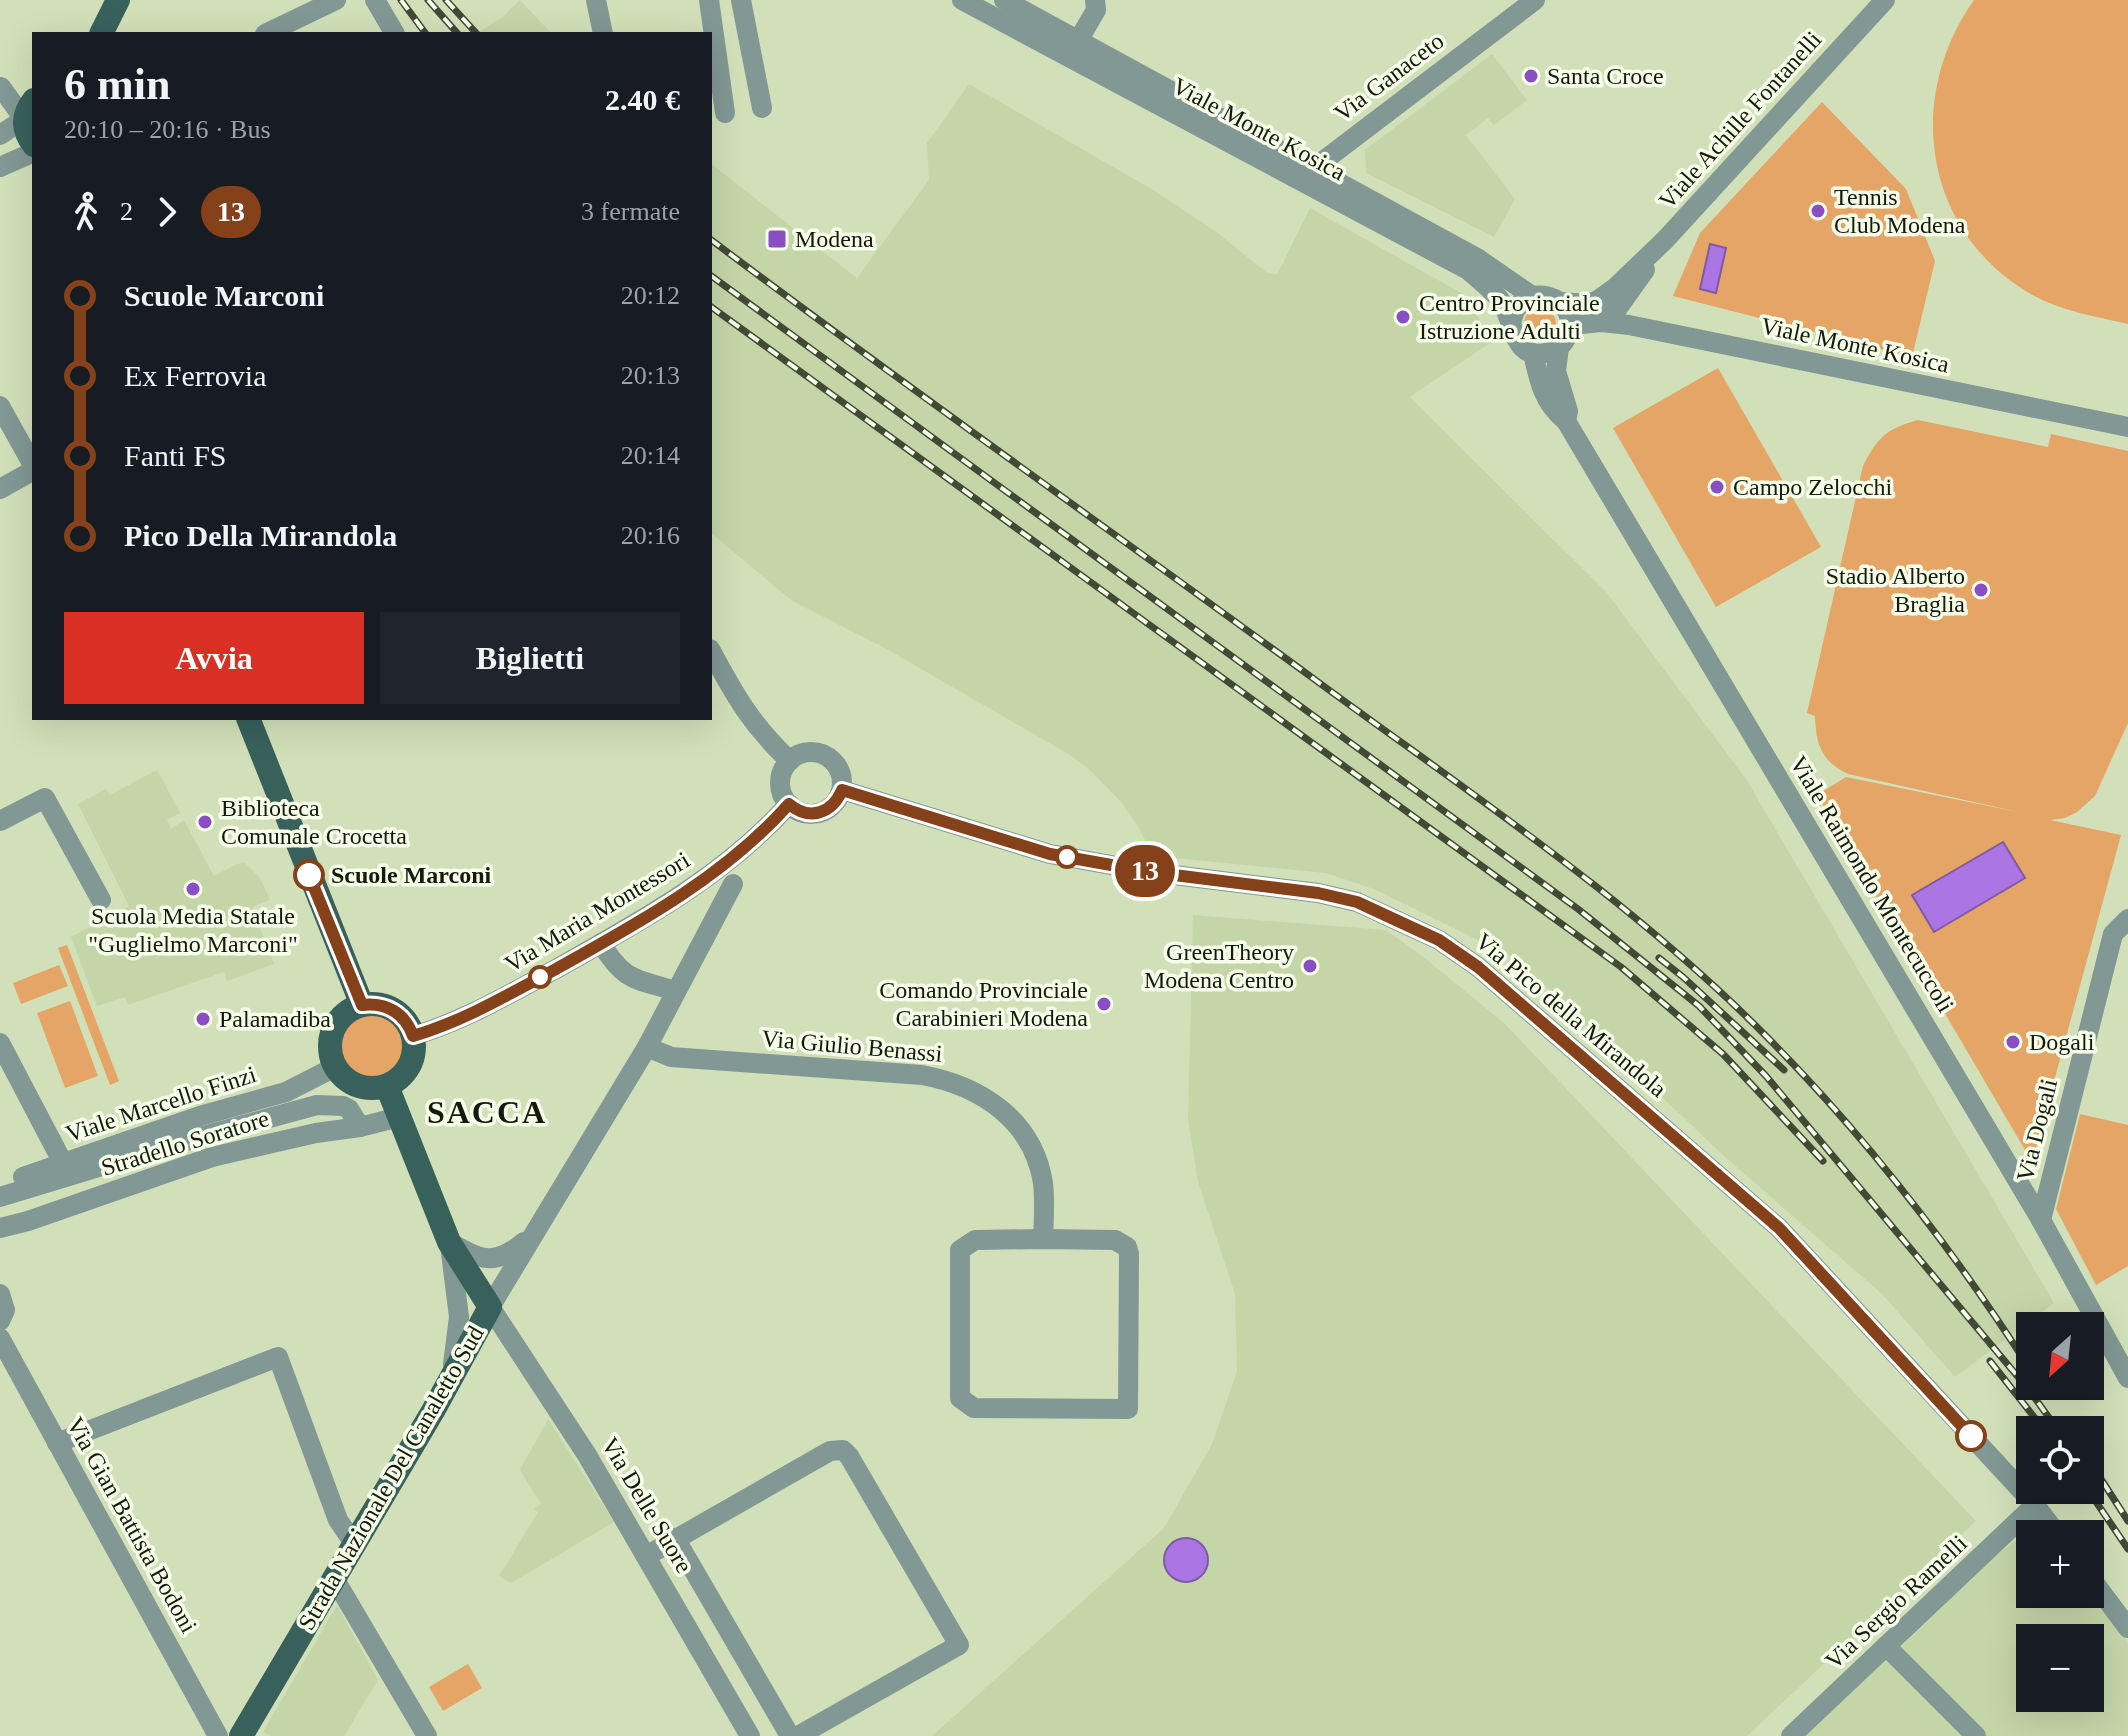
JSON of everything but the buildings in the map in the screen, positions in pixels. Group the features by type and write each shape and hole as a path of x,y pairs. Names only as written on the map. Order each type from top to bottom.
{"main road":[{"path":"29,109 27,136 32,142"},
{"path":"249,720 362,1005"},
{"path":"362,1005 381,1005 390,1009 405,1021 413,1036 411,1062 402,1076 387,1086 362,1087 346,1080 335,1067 330,1053 332,1033 343,1015 362,1005"},
{"name":"Strada Nazionale Del Canaletto Sud","path":"241,1736 433,1411 490,1307 449,1242 387,1086"}],"street":[{"path":"269,32 336,0"},
{"path":"375,0 394,32"},
{"path":"596,0 603,32"},
{"path":"709,0 725,113"},
{"path":"741,0 762,108"},
{"name":"Viale Monte Kosica","path":"962,0 1468,270 1503,304 1518,343 1533,353"},
{"name":"Viale Monte Kosica","path":"1004,0 1477,258 1532,296 1552,297 1560,302"},
{"path":"1078,41 1096,10 1095,0"},
{"name":"Via Ganaceto","path":"1314,168 1535,0"},
{"name":"Viale Achille Fontanelli","path":"1560,302 1588,304 1616,287 1665,240 1885,0"},
{"path":"0,87 32,90"},
{"path":"0,87 29,109 1,134"},
{"path":"0,107 5,120 1,134"},
{"path":"0,167 32,153"},
{"name":"Viale Achille Fontanelli","path":"1602,322 1632,291 1665,240"},
{"path":"1511,326 1516,307 1532,296"},
{"path":"1533,353 1547,353 1559,347 1569,333 1566,309 1560,302"},
{"name":"Viale Monte Kosica","path":"1570,325 1602,322 1640,327 2128,427"},
{"name":"Viale Raimondo Montecuccoli","path":"1559,347 1556,371 1568,411 1566,421"},
{"name":"Viale Raimondo Montecuccoli","path":"1533,353 1540,387 1548,403 1566,421 2041,1220 2128,1378"},
{"path":"0,406 32,465"},
{"path":"0,489 32,470"},
{"path":"712,653 742,708 790,761"},
{"path":"806,753 823,755 841,773 842,790 833,805 819,813 803,813 789,804 781,790 781,782 790,761 806,753"},
{"name":"Via Pico della Mirandola","path":"842,790 1050,854 1150,872 1318,893 1357,902 1439,940 1478,967 1779,1228 2046,1520"},
{"path":"0,821 45,798 101,900"},
{"name":"Via Maria Montessori","path":"413,1036 463,1019 601,943 722,867 763,833 789,804"},
{"path":"490,1307 647,1047 733,884"},
{"name":"Via Dogali","path":"2041,1220 2113,934 2128,919"},
{"path":"601,943 622,972 676,991"},
{"path":"0,1043 63,1163"},
{"name":"Via Giulio Benassi","path":"647,1047 671,1057 922,1075 980,1093 1011,1117 1034,1153 1043,1181 1043,1239"},
{"name":"Viale Marcello Finzi","path":"0,1184 200,1116 286,1092 335,1067"},
{"name":"Stradello Soratore","path":"0,1197 317,1105 343,1106 354,1115 360,1127"},
{"name":"Stradello Soratore","path":"0,1228 212,1157 399,1117"},
{"name":"Stradello Soratore","path":"0,1221 28,1221"},
{"path":"449,1242 476,1256 495,1259 512,1252 531,1237"},
{"path":"1043,1239 1115,1240 1127,1247 1128,1409 974,1408 965,1405 960,1398 960,1250 975,1240 1043,1239"},
{"path":"449,1242 459,1317 459,1339 451,1374"},
{"path":"0,1294 5,1310 0,1321"},
{"name":"Via Delle Suore","path":"490,1307 648,1555 750,1736"},
{"name":"Via Gian Battista Bodoni","path":"0,1338 218,1736"},
{"path":"57,1443 278,1357 338,1520 355,1545"},
{"path":"648,1555 830,1451 843,1450 849,1456 959,1645 798,1736"},
{"name":"Via Sergio Ramelli","path":"1791,1736 2035,1505"},
{"path":"675,1538 790,1736"},
{"path":"334,1578 427,1736"},
{"path":"2104,1596 2128,1628"},
{"path":"1886,1646 1976,1736"}],"shaded area":[{"path":"520,0 550,32 478,32 501,18"},
{"path":"1974,0 2128,0 2128,324 2065,309 2029,293 1993,266 1966,234 1947,198 1936,159 1933,119 1939,78 1952,38"},
{"path":"1492,54 1527,100 1494,125 1488,118 1466,135 1515,199 1494,237 1366,173 1365,150"},
{"path":"969,84 1155,191 1215,231 1266,272 1277,275 1310,208 1463,294 1493,341 1410,397 1607,593 1746,779 2054,1303 2042,1312 2016,1312 2016,1331 1955,1377 1882,1294 1724,1156 1531,973 1500,951 1374,889 1325,873 1154,856 1120,801 1070,755 885,648 792,601 712,534 712,165 857,278 929,180 927,143"},
{"name":"Tennis Club Modena","path":"1822,102 1906,189 1935,261 1912,357 1673,296 1700,233"},
{"path":"1710,244 1726,248 1716,293 1700,289"},
{"path":"1540,308 1551,313 1556,324 1551,335 1540,340 1529,335 1524,324 1529,313"},
{"name":"Campo Zelocchi","path":"1718,368 1821,547 1716,607 1613,428"},
{"name":"Stadio Alberto Braglia","path":"1918,420 2048,447 2051,434 2128,451 2128,723 2095,796 2077,812 2050,820 2121,835 2032,1162 1817,795 1846,777 2023,813 1848,774 1826,757 1819,743 1815,716 1807,713 1863,466 1884,436"},
{"name":"Scuola Media Statale \"Guglielmo Marconi\"","path":"157,770 180,813 167,820 171,829 184,820 214,876 245,863 260,878 270,900 252,907 274,964 227,981 224,972 128,1005 125,997 97,1006 71,937 129,906 78,804 106,789 110,795"},
{"path":"2003,842 2025,878 1934,932 1912,895"},
{"path":"1193,915 1386,930 1421,955 1504,1023 1976,1521 1747,1736 932,1736 1164,1528 1212,1444 1237,1371 1235,1294 1198,1182 1188,1121"},
{"path":"67,945 119,1081 110,1085 58,948"},
{"path":"59,965 68,986 21,1004 13,983"},
{"path":"70,1001 98,1076 65,1088 37,1013"},
{"path":"372,1012 395,1022 405,1045 395,1068 372,1078 349,1068 339,1045 349,1022"},
{"path":"2080,1114 2128,1125 2128,1266 2096,1285 2056,1209"},
{"path":"548,1419 614,1522 511,1583 499,1576 538,1512 534,1509 541,1504 520,1470"},
{"path":"1186,1538 1202,1544 1208,1560 1202,1576 1186,1582 1170,1576 1164,1560 1170,1544"},
{"path":"2016,1541 2016,1608 2104,1607 2128,1642 2128,1736 1805,1736 1876,1664 1900,1648 1991,1559"},
{"path":"337,1605 378,1680 344,1736 271,1736 263,1732"},
{"path":"468,1664 482,1688 443,1711 429,1687"}],"railway":[{"path":"401,0 425,32"},
{"path":"428,0 456,32"},
{"path":"446,0 475,32"},
{"path":"712,240 1549,850 1662,941 1769,1039 1841,1116 1940,1239 2016,1348"},
{"path":"712,276 1578,909 1699,1006 1766,1076 2048,1416"},
{"path":"712,307 1621,967 1723,1054 1823,1161"},
{"path":"1659,958 1784,1070"},
{"path":"1990,1361 2033,1416"},
{"path":"2104,1484 2128,1521"},
{"path":"2097,1504 2128,1549"}],"bus line":[{"name":"13","path":"309,875 362,1005 381,1005 390,1009 405,1021 413,1036 454,1023 507,995 691,889 747,847 789,804 803,813 819,813 833,805 842,790 1050,854 1150,872 1256,883 1357,902 1439,940 1478,967 1620,1088 1779,1228 1971,1436"}],"place":[{"name":"Santa Croce","path":"1531,76"},
{"name":"Tennis Club Modena","path":"1818,211"},
{"name":"Modena","path":"777,239"},
{"name":"Centro Provinciale Istruzione Adulti","path":"1403,317"},
{"name":"Campo Zelocchi","path":"1717,487"},
{"name":"Stadio Alberto Braglia","path":"1981,590"},
{"name":"Biblioteca Comunale Crocetta","path":"205,822"},
{"name":"Scuole Marconi","path":"309,875"},
{"name":"Scuola Media Statale \"Guglielmo Marconi\"","path":"193,889"},
{"name":"GreenTheory Modena Centro","path":"1310,966"},
{"name":"Comando Provinciale Carabinieri Modena","path":"1104,1004"},
{"name":"Palamadiba","path":"203,1019"},
{"name":"Dogali","path":"2013,1042"}],"district":[{"name":"SACCA","path":"487,1112"}]}
